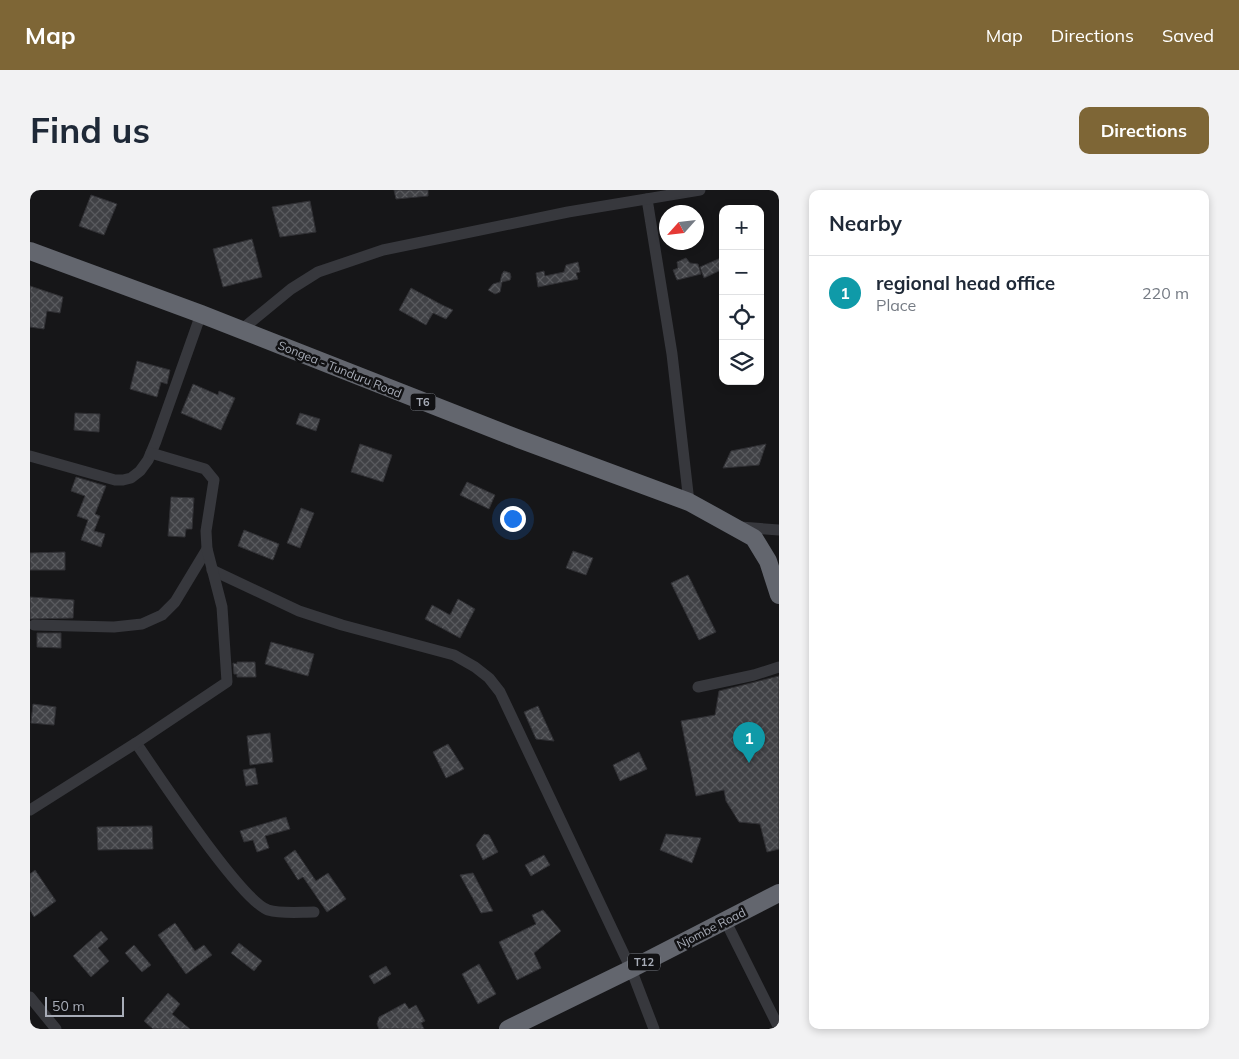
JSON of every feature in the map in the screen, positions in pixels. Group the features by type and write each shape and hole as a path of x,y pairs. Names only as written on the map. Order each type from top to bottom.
{"highway":[{"name":"Songea - Tunduru Road","path":"30,251 201,314 519,439 689,502 754,538 768,561 779,595"},
{"name":"Njombe Road","path":"518,1027 779,893"}],"street":[{"path":"241,330 291,289 318,272 374,253 568,212 700,190"},
{"path":"647,199 672,354 689,502"},
{"path":"30,456 114,480 131,478 140,471 151,453 201,314"},
{"path":"30,810 136,743 227,682 222,607 207,549 206,531 214,480 206,469 151,453"},
{"path":"733,526 779,530"},
{"path":"34,625 114,627 142,624 149,621 162,614 175,602 207,549"},
{"path":"212,570 299,611 342,625 454,655 475,667 489,678 500,692 631,969 654,1029"},
{"path":"698,687 754,675 779,667"},
{"path":"136,743 216,855 252,898 267,910 278,912 314,912"},
{"path":"725,920 779,1028"},
{"path":"30,997 56,1029"}],"building":[{"path":"394,190 428,190 428,196 396,199"},
{"path":"91,195 117,204 104,235 79,226"},
{"path":"310,201 316,232 280,237 272,207"},
{"path":"252,239 262,277 223,287 213,249"},
{"path":"686,258 690,263 698,264 701,274 677,280 673,270 678,268 677,262"},
{"path":"719,259 719,271 704,278 700,267"},
{"path":"578,262 580,272 576,273 578,279 538,287 536,273 544,271 545,276 564,272 566,265"},
{"path":"504,271 510,273 511,277 510,280 502,282 500,292 495,294 488,290 493,284 500,282"},
{"path":"30,286 63,297 60,313 47,311 44,329 30,327"},
{"path":"411,288 453,310 446,319 433,313 426,325 399,310"},
{"path":"137,361 170,370 167,384 161,382 157,397 130,389"},
{"path":"193,384 218,395 219,391 235,398 221,430 181,413"},
{"path":"75,413 100,414 99,432 74,430"},
{"path":"300,413 320,419 316,431 296,424"},
{"path":"360,444 392,455 383,482 351,472"},
{"path":"766,444 759,465 723,468 731,451"},
{"path":"76,477 106,486 95,514 100,516 94,531 105,534 101,547 81,540 88,520 77,516 85,496 71,491"},
{"path":"467,482 495,495 489,509 460,495"},
{"path":"171,497 194,498 192,529 186,529 185,537 168,536"},
{"path":"301,508 314,513 300,548 287,543"},
{"path":"244,530 279,544 273,560 238,546"},
{"path":"573,551 593,558 586,575 566,568"},
{"path":"65,552 65,570 30,570 30,553"},
{"path":"688,575 716,632 699,640 671,583"},
{"path":"30,597 74,600 73,618 30,619"},
{"path":"458,599 475,609 460,638 425,619 432,605 450,615"},
{"path":"37,633 61,633 61,648 37,647"},
{"path":"271,642 314,654 308,676 265,664"},
{"path":"237,662 255,662 256,677 237,677 237,674 234,674 233,663 237,664"},
{"path":"779,676 779,849 767,852 760,824 739,822 726,801 724,790 696,796 681,721 715,715 719,691"},
{"path":"33,704 56,707 54,725 31,723"},
{"path":"538,706 554,741 536,739 524,712"},
{"path":"270,733 273,762 250,765 247,736"},
{"path":"448,744 464,769 446,778 433,752"},
{"path":"639,752 647,769 620,781 613,765"},
{"path":"255,768 258,784 246,786 243,770"},
{"path":"286,817 290,829 265,836 269,848 257,852 253,840 244,842 240,831"},
{"path":"152,826 153,849 98,850 97,827"},
{"path":"484,834 489,835 498,852 483,860 476,845"},
{"path":"666,834 701,838 692,863 660,850"},
{"path":"295,850 316,881 328,873 346,899 327,912 303,877 298,880 284,858"},
{"path":"544,855 550,865 531,876 525,865"},
{"path":"35,870 56,901 34,917 30,910 30,874"},
{"path":"473,873 493,911 481,913 460,875"},
{"path":"543,910 561,931 534,953 541,968 517,980 499,942 536,924 532,915"},
{"path":"175,923 195,951 204,945 212,955 186,974 158,935"},
{"path":"101,931 108,939 98,948 109,961 91,977 73,956"},
{"path":"239,943 262,961 254,971 231,953"},
{"path":"134,945 151,965 142,972 125,953"},
{"path":"479,964 496,994 478,1004 462,974"},
{"path":"386,966 391,974 374,984 369,976"},
{"path":"168,993 180,1004 172,1014 190,1029 153,1029 144,1021"},
{"path":"405,1003 409,1009 416,1005 425,1021 421,1023 424,1029 379,1029 377,1024 379,1017"}],"place":[{"name":"regional head office","path":"749,763"}]}
